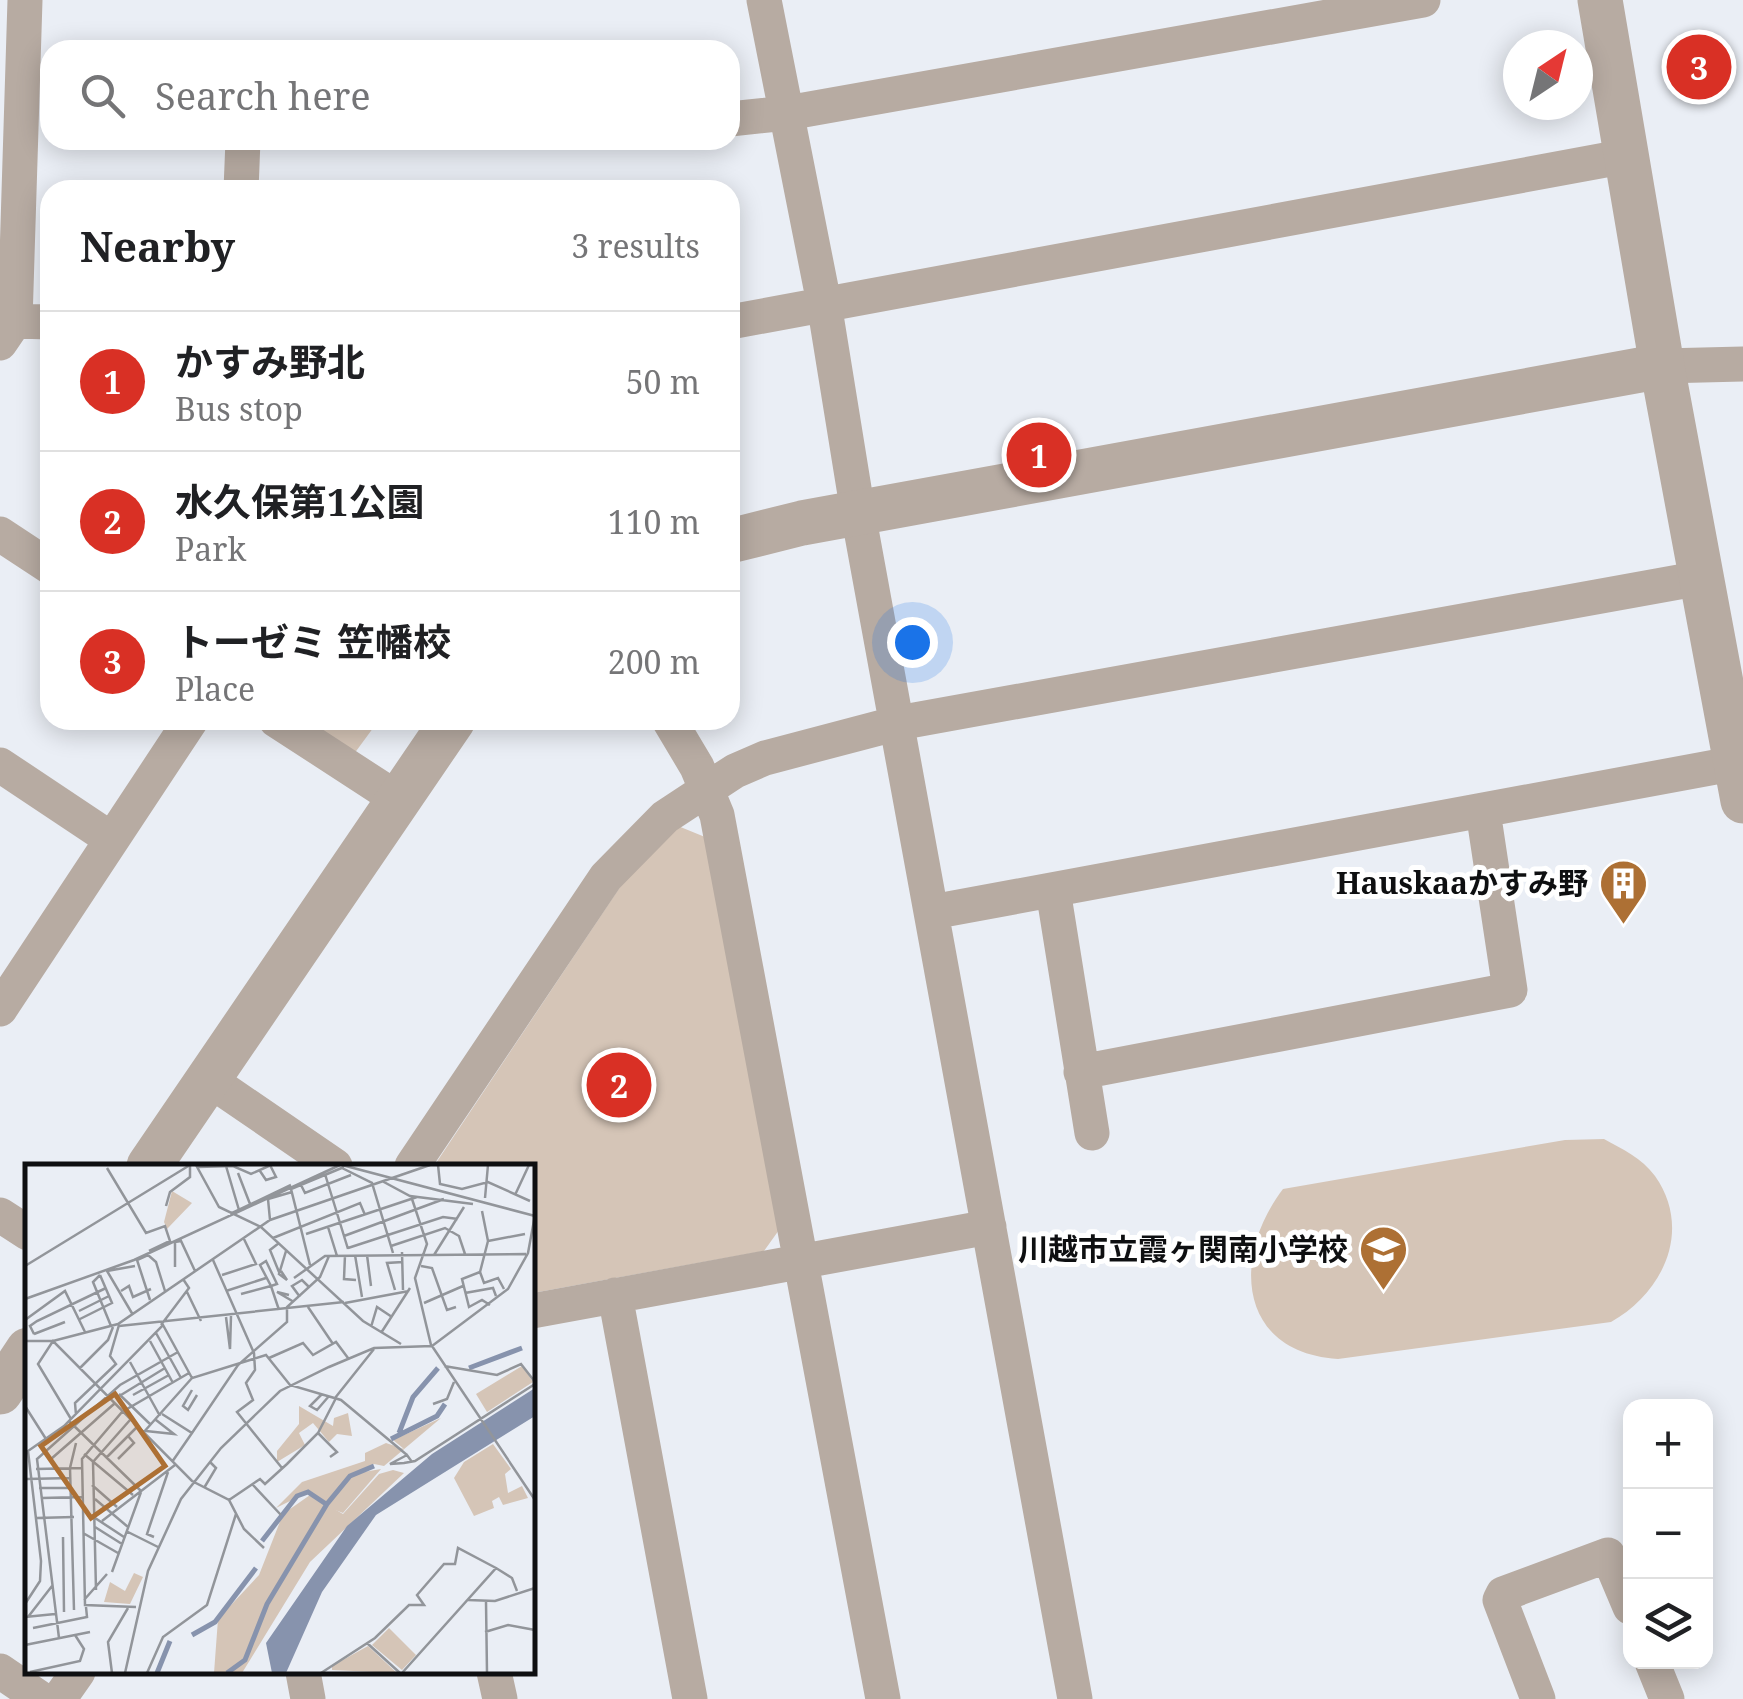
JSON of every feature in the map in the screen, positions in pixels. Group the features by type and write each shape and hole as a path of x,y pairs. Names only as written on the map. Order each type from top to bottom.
{"street":[{"path":"22,329 25,0"},
{"path":"764,0 824,303 858,513 1075,1699"},
{"path":"740,118 787,114 1423,0"},
{"path":"932,912 1483,811 1740,782 1662,366 1600,0"},
{"path":"241,180 243,150"},
{"path":"740,320 1626,156"},
{"path":"740,540 858,513 1662,366 1743,364"},
{"path":"0,534 40,560"},
{"path":"413,1164 606,877 665,817 765,758 898,724 1701,578"},
{"path":"3,997 184,730"},
{"path":"291,730 396,798"},
{"path":"151,1164 446,730"},
{"path":"673,730 717,815 752,1020 802,1264 882,1699"},
{"path":"0,765 111,839"},
{"path":"1080,1072 1510,990 1483,811"},
{"path":"1053,890 1092,1134"},
{"path":"208,1078 332,1164"},
{"path":"0,1215 25,1231"},
{"path":"535,1310 989,1227"},
{"path":"615,1295 690,1699"},
{"path":"0,1392 25,1354"},
{"path":"1538,1699 1500,1600 1504,1594 1608,1555 1623,1590"},
{"path":"1655,1669 1666,1699"},
{"path":"0,1671 41,1699"},
{"path":"59,1699 77,1674"},
{"path":"303,1674 308,1699"},
{"path":"494,1674 500,1699"}],"shaded area":[{"path":"319,730 372,730 354,754"},
{"path":"678,826 705,837 779,1230 764,1251 535,1293 535,1164 435,1164 630,872"},
{"path":"1604,1139 1650,1170 1666,1197 1671,1218 1667,1258 1658,1277 1645,1295 1611,1322 1338,1359 1305,1353 1280,1339 1263,1321 1254,1297 1251,1271 1266,1216 1283,1189 1565,1140"}],"place":[{"name":"トーゼミ 笠幡校","path":"1699,67"},
{"name":"かすみ野北","path":"1039,455"},
{"name":"Hauskaaかすみ野","path":"1623,926"},
{"name":"水久保第1公園","path":"619,1085"},
{"name":"川越市立霞ヶ関南小学校","path":"1383,1292"}]}
